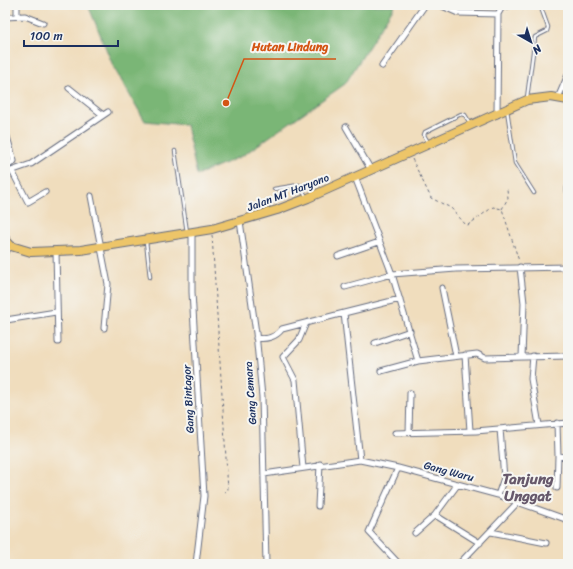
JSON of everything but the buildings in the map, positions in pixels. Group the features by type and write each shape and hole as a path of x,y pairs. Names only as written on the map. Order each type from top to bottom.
{"main road":[{"name":"Jalan MT Haryono","path":"5,238 8,249 32,252 56,251 101,247 190,234 212,229 277,210 308,198 497,115 527,100 542,97 568,100"}],"street":[{"path":"17,5 17,16"},
{"path":"382,66 425,5"},
{"path":"440,5 458,12 498,14"},
{"path":"497,115 498,14 502,7 512,5"},
{"path":"5,17 25,16 43,23"},
{"path":"558,98 568,75"},
{"path":"5,173 30,164 106,114 69,88"},
{"path":"346,127 371,170"},
{"path":"5,130 14,161 5,168"},
{"path":"12,171 28,202 45,192"},
{"path":"355,177 392,274 418,361"},
{"path":"92,196 108,284 104,328"},
{"name":"Gang Cemara","path":"240,221 256,338 262,397 266,564"},
{"name":"Gang Bintagor","path":"190,234 204,496 196,564"},
{"path":"338,256 379,242"},
{"path":"56,251 56,312 58,342"},
{"path":"345,287 392,274 456,269 568,266"},
{"path":"520,267 524,302 522,357"},
{"path":"442,288 456,356"},
{"path":"256,338 269,338 278,334 282,329 400,299"},
{"path":"6,320 56,312"},
{"path":"344,313 360,460"},
{"path":"264,474 304,468 296,384 294,376 283,357 299,340 306,323"},
{"path":"375,343 410,331"},
{"path":"381,371 418,361 465,355 479,354 485,358 568,356"},
{"path":"465,355 470,431"},
{"path":"533,356 531,379 538,425"},
{"path":"409,433 410,393"},
{"path":"556,488 558,456 557,423"},
{"path":"395,433 470,431 568,423"},
{"path":"498,495 504,478 500,429"},
{"path":"558,456 568,457"},
{"name":"Gang Waru","path":"304,468 320,464 360,460 398,468 498,495 568,520"},
{"path":"318,506 320,464"},
{"path":"398,468 369,532 399,564"},
{"path":"415,533 435,515 458,484"},
{"path":"459,564 518,502"},
{"path":"435,515 480,543"},
{"path":"491,532 546,543"}],"lane":[{"path":"527,100 535,37 547,31 548,27 540,5"},
{"path":"507,110 515,163 534,193"},
{"path":"429,144 424,135 425,132 461,114 465,115 472,126"},
{"path":"175,151 190,234"},
{"path":"274,189 298,185 308,198"},
{"path":"146,240 150,277"}],"path":[{"path":"409,153 431,198 451,208 466,225 468,226 493,207 502,209"},
{"path":"502,209 507,201 507,189"},
{"path":"502,209 517,252 520,267"},
{"path":"212,229 228,490 225,492"},
{"path":"467,556 479,564"}],"green space":[{"path":"88,5 395,5 345,84 242,156 197,175 186,125 145,121 114,68"}],"place":[{"name":"Hutan Lindung","path":"226,103"}],"district":[{"name":"Tanjung Unggat","path":"528,488"}]}
